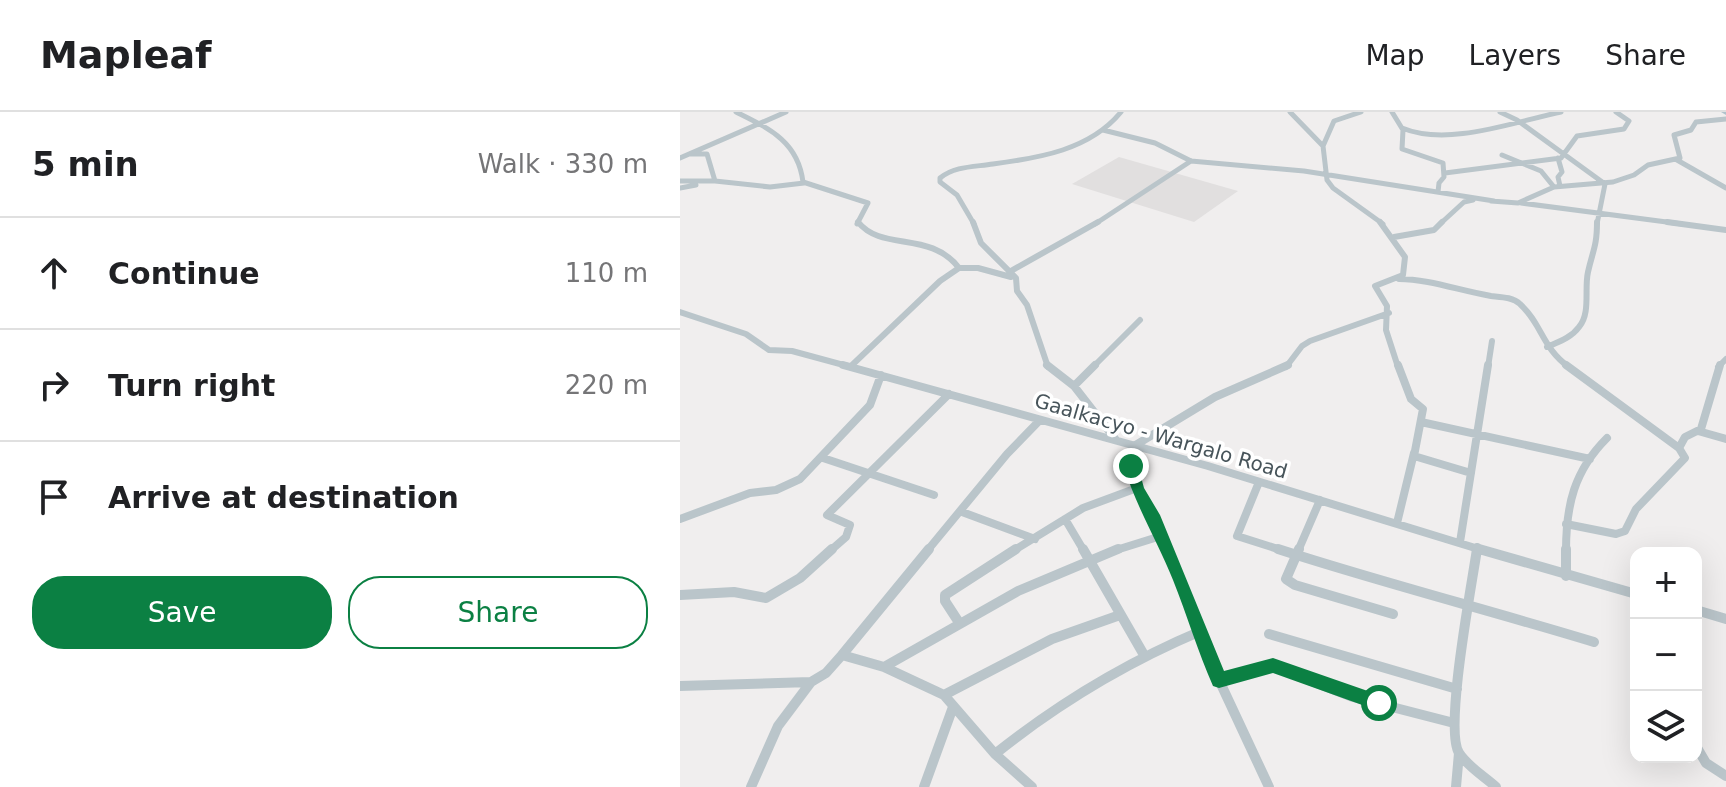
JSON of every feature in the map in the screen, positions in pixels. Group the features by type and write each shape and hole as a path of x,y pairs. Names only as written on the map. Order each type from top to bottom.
{"street":[{"path":"736,112 780,134 804,183"},
{"path":"680,158 786,112"},
{"path":"1117,441 1074,386 1050,370 1044,361 1027,305 1017,291 1012,275 981,243 969,211 957,195 940,182 940,178 950,170 1052,153 1103,130 1121,112"},
{"path":"1290,112 1323,146"},
{"path":"1361,112 1334,121 1323,146 1327,175 1333,188 1383,224 1394,237 1405,257 1403,275 1398,279"},
{"path":"1392,112 1402,128 1402,149 1421,158 1441,160 1445,173 1438,192"},
{"path":"1500,112 1517,120 1560,157 1605,187 1597,214 1597,247 1588,272 1588,296 1581,326 1569,337 1547,347"},
{"path":"1402,128 1421,136 1442,137 1561,112"},
{"path":"1445,173 1560,157 1577,136 1624,129 1629,121 1616,112"},
{"path":"1518,203 1557,186 1613,182 1634,175 1648,165 1677,160 1681,156 1674,135 1691,130 1696,122 1726,119"},
{"path":"1103,130 1155,143 1191,161 1327,175 1494,201 1726,230"},
{"path":"689,154 707,154 712,182"},
{"path":"1502,155 1541,171 1557,186"},
{"path":"1557,186 1562,172 1560,157"},
{"path":"1677,160 1726,188"},
{"path":"850,367 940,281 959,268 978,268 1012,275 1191,161"},
{"path":"682,184 710,168"},
{"path":"682,184 712,182"},
{"path":"682,184 712,182 770,187 804,183 868,203 857,224 878,235 933,246 952,255 959,268"},
{"path":"1394,237 1434,230 1464,202 1494,201"},
{"path":"1389,313 1375,286 1380,281 1416,279 1451,290 1517,300 1537,325 1552,355 1679,448 1685,458 1635,507 1625,531 1616,534 1566,524"},
{"name":"Gaalkacyo - Wargalo Road","path":"680,312 746,334 769,350 792,351 1117,441 1630,592"},
{"path":"1389,313 1384,322 1409,396 1423,409 1397,523"},
{"path":"1269,787 1219,680 1161,536 1137,488 1131,466 1134,446 1215,397 1285,369 1302,346 1310,341 1389,313"},
{"path":"1074,386 1140,320"},
{"path":"1460,542 1492,341"},
{"path":"1679,448 1685,437 1701,429 1717,368 1726,359"},
{"path":"680,519 750,493 789,485 823,458 870,405 881,375"},
{"path":"680,595 734,592 757,599 781,592 846,537 850,525 827,515 949,394"},
{"path":"751,787 778,726 811,682 826,673 842,655 1007,454 1040,420"},
{"path":"1421,422 1590,459"},
{"path":"1698,431 1726,439"},
{"path":"1566,576 1569,494 1575,478 1595,449 1607,438"},
{"path":"1414,452 1417,459 1471,473"},
{"path":"823,458 934,495"},
{"path":"1259,482 1236,534 1386,584 1469,604 1594,642"},
{"path":"958,621 945,601 945,595 1083,508 1137,488"},
{"path":"1320,500 1286,579 1295,585 1393,614"},
{"path":"962,512 1035,539"},
{"path":"1065,519 1144,655"},
{"path":"884,667 958,621 1036,579 1161,536"},
{"path":"1456,787 1459,753 1454,723 1477,547"},
{"path":"1702,612 1726,619"},
{"path":"944,695 1039,645 1120,615"},
{"path":"995,754 1047,712 1144,655 1201,631"},
{"path":"1269,634 1457,689"},
{"path":"842,655 884,667 944,695 995,754 1032,787"},
{"path":"1219,680 1273,666 1353,697 1454,723"},
{"path":"680,686 811,682"},
{"path":"924,787 953,707"},
{"path":"1459,753 1496,787"},
{"path":"1702,756 1706,763 1726,776"}],"shaded area":[{"path":"1119,157 1238,191 1194,222 1072,184"}],"route":[{"path":"1131,466 1137,488 1153,515 1219,680 1273,666 1353,697 1379,703"}]}
